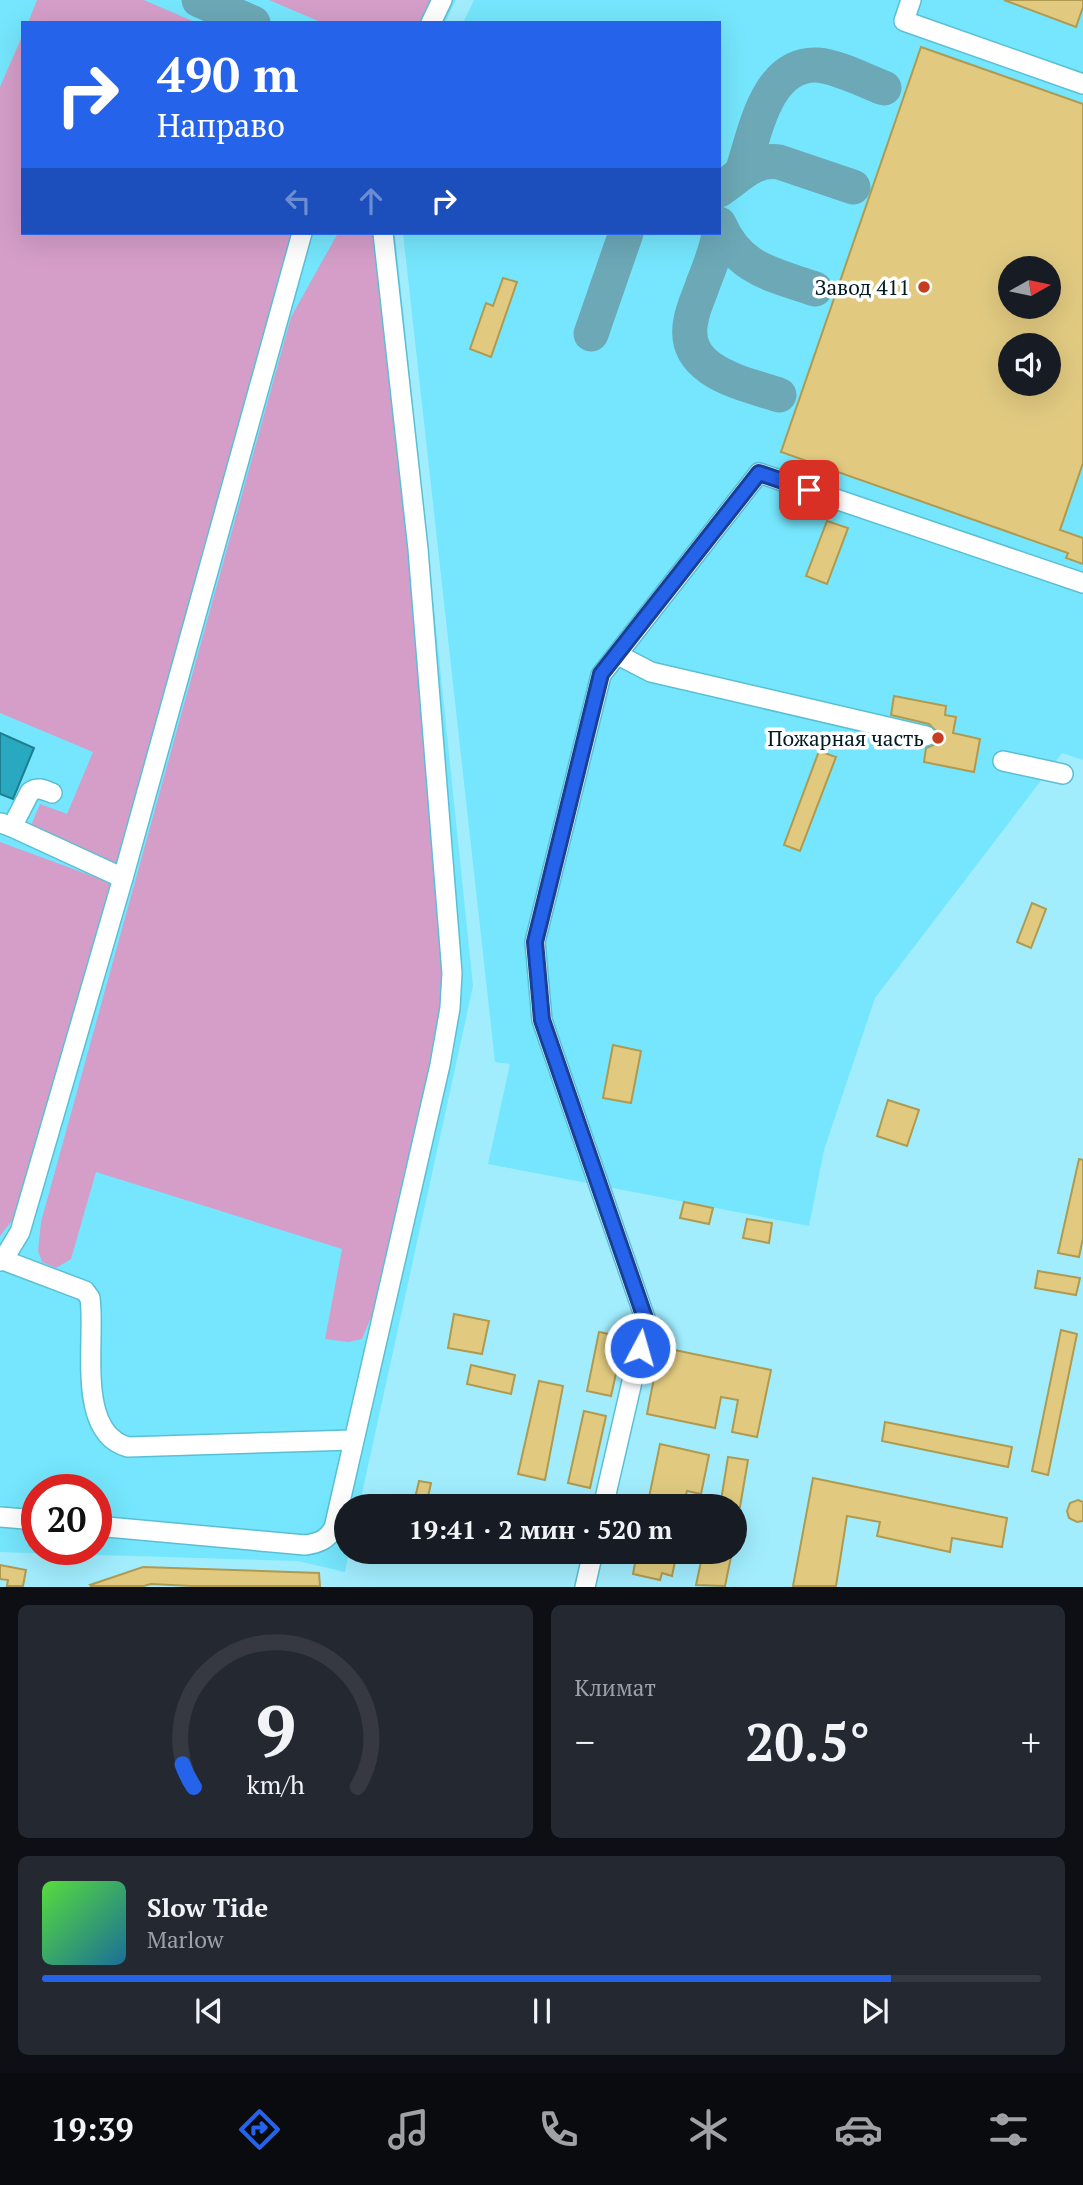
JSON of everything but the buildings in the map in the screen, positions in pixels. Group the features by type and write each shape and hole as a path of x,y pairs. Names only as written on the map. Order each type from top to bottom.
{"lane":[{"path":"432,21 442,0"},
{"path":"911,0 904,21 1083,83"},
{"path":"301,235 124,878 20,1232 1,1260 85,1291 90,1298 92,1389 101,1427 111,1440 128,1447 353,1440"},
{"path":"112,1527 305,1545 315,1544 329,1537 334,1528 440,1065 453,973 418,549 383,235"},
{"path":"606,1494 646,1321 542,1020 535,942 601,674 759,473 1083,583"},
{"path":"618,655 651,672 926,736"},
{"path":"1003,761 1063,774"},
{"path":"52,793 37,788 30,792 6,825 124,878"},
{"path":"0,1517 21,1519"},
{"path":"585,1587 590,1564"}],"shaded area":[{"path":"0,0 456,0 446,21 21,21 21,235 395,235 473,986 362,1494 334,1494 334,1564 347,1564 345,1572 298,1561 112,1555 112,1474 21,1474 21,1553 0,1552"},
{"path":"37,0 144,0 192,21 29,21"},
{"path":"269,0 436,0 426,21 318,21"},
{"path":"474,0 1083,0 1083,760 1062,753 875,998 824,1150 809,1226 488,1164 510,1064 495,1062 403,235 721,235 721,21 464,21"},
{"path":"21,39 21,235 295,235 121,862 112,865 30,828 40,804 67,814 93,752 0,713 0,87"},
{"path":"337,235 374,235 443,914 440,1019 376,1305 362,1339 348,1342 325,1339 342,1249 96,1172 71,1259 56,1268 42,1262 38,1251 41,1222 291,317"},
{"path":"0,733 34,748 13,799 0,794"},
{"path":"0,842 114,884 14,1218 0,1236"}],"taxiway":[{"path":"199,0 248,21"},
{"path":"742,172 765,104 785,76 799,68 817,65 842,71 884,88"},
{"path":"721,189 754,166 770,162 779,162 853,187"},
{"path":"721,228 736,251 747,261 771,274 815,289"},
{"path":"591,334 625,235"},
{"path":"719,235 691,320 690,338 695,352 717,373 779,395"}],"place":[{"name":"Завод 411","path":"924,287"},
{"name":"Пожарная часть","path":"938,738"}],"route":[{"path":"640,1348 646,1321 542,1020 535,942 601,674 759,473 809,490"}]}
